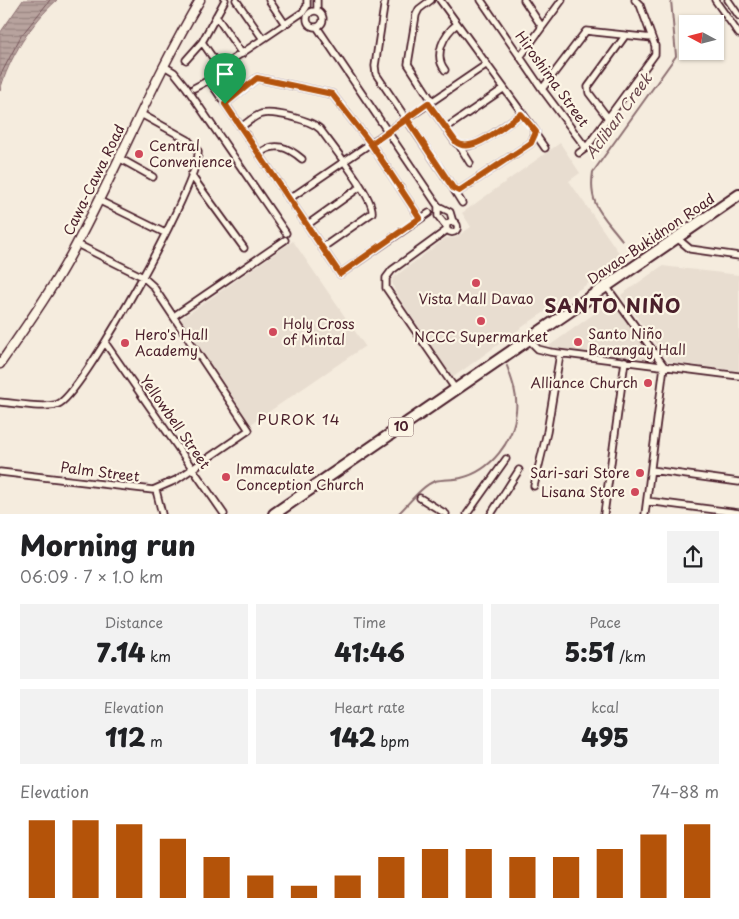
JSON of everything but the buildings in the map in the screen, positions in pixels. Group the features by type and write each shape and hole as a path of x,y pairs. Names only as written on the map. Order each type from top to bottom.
{"highway":[{"name":"Davao-Bukidnon Road","path":"456,390 739,195"},
{"name":"10","path":"274,514 456,390"}],"street":[{"name":"Cawa-Cawa Road","path":"0,364 44,302 77,244 164,66 200,0"},
{"path":"186,60 202,42 225,0"},
{"path":"236,0 263,39"},
{"path":"269,0 285,24"},
{"path":"316,27 322,24 324,18 317,11 317,0"},
{"path":"385,0 376,70 379,79 462,202"},
{"path":"431,0 418,9 408,58 411,69 430,102 470,163"},
{"path":"440,0 545,148"},
{"name":"Hiroshima Street","path":"481,0 520,58 586,148"},
{"path":"524,0 542,27"},
{"path":"520,58 562,0"},
{"path":"579,152 586,148 654,56 655,49 652,38 636,0"},
{"path":"714,0 739,34"},
{"path":"194,88 209,80 211,75 220,68 303,12 307,3"},
{"path":"723,11 730,3 739,16"},
{"path":"317,11 310,12 307,18 310,25 316,27 438,206 450,212 453,222 457,226 456,230 452,233 438,216 438,206"},
{"path":"216,16 242,54"},
{"path":"445,70 440,61 445,35 457,24"},
{"path":"542,89 586,31 652,38"},
{"path":"608,118 589,93 588,87 626,36"},
{"path":"202,42 220,68"},
{"path":"289,199 487,64"},
{"path":"164,66 174,72 186,87 286,233"},
{"path":"225,104 257,78 332,94 371,144 420,218"},
{"path":"209,80 340,274 429,213"},
{"path":"446,128 503,89"},
{"path":"0,402 50,406 59,404 106,344 143,277 191,175 198,155 196,146 141,114"},
{"path":"241,128 256,116 264,114 306,120 320,129 344,162 372,205 372,213 322,248"},
{"path":"459,145 474,146 521,114"},
{"path":"452,186 463,191 531,143 536,134"},
{"path":"259,154 267,147 278,146 292,150 302,159"},
{"path":"119,158 153,176"},
{"path":"191,175 244,248"},
{"path":"307,225 360,187"},
{"path":"98,200 164,233"},
{"path":"453,222 392,270 386,278 386,288 456,390"},
{"path":"677,238 690,249 738,255"},
{"path":"77,244 143,277 153,286 174,316 285,240"},
{"path":"606,286 664,366 645,514"},
{"name":"Palm Street","path":"0,472 146,491 156,490 176,480 249,430 174,316"},
{"path":"528,340 540,349 560,354 739,376"},
{"name":"Yellowbell Street","path":"106,344 224,514"},
{"path":"534,486 547,432 560,354"},
{"path":"604,514 624,362"},
{"path":"467,514 506,459"},
{"path":"491,514 519,470"},
{"path":"651,470 739,482"},
{"path":"156,490 162,514"},
{"path":"420,498 446,514"},
{"path":"647,501 739,513"}],"shaded area":[{"path":"560,143 580,173 569,181 624,260 528,323 452,378 395,291 392,282 393,278 446,238 455,238 471,227 462,213"},
{"name":"Holy Cross of Mintal","path":"293,241 365,346 251,424 181,319"},
{"path":"662,266 739,275 739,371 669,362 621,295"},
{"path":"612,301 655,361 561,350 549,346"}],"water":[{"path":"23,0 57,0 39,19 22,42 9,66 0,91 0,33"}],"waterway":[{"name":"Acliban Creek","path":"622,240 598,209 595,202 592,184 593,172 676,56 671,0"},
{"name":"Acliban Creek","path":"398,514 430,483 458,479 482,469 491,462 506,444 511,433 516,411 513,382 507,366"}],"place":[{"name":"Central Convenience","path":"139,154"},
{"name":"Vista Mall Davao","path":"476,283"},
{"name":"NCCC Supermarket","path":"481,321"},
{"name":"Holy Cross of Mintal","path":"273,332"},
{"name":"Santo Niño Barangay Hall","path":"578,342"},
{"name":"Hero's Hall Academy","path":"125,343"},
{"name":"Alliance Church","path":"648,383"},
{"name":"Sari-sari Store","path":"640,473"},
{"name":"Immaculate Conception Church","path":"226,477"},
{"name":"Lisana Store","path":"635,492"}],"district":[{"name":"SANTO NIÑO","path":"613,306"},
{"name":"PUROK 14","path":"299,420"}],"route":[{"path":"225,104 247,84 259,78 332,94 339,100 371,144 407,119 453,188 459,191 463,191 531,143 536,136 536,132 521,114 474,146 459,145 428,103 371,144 420,218 347,271 340,274 225,104"}]}
